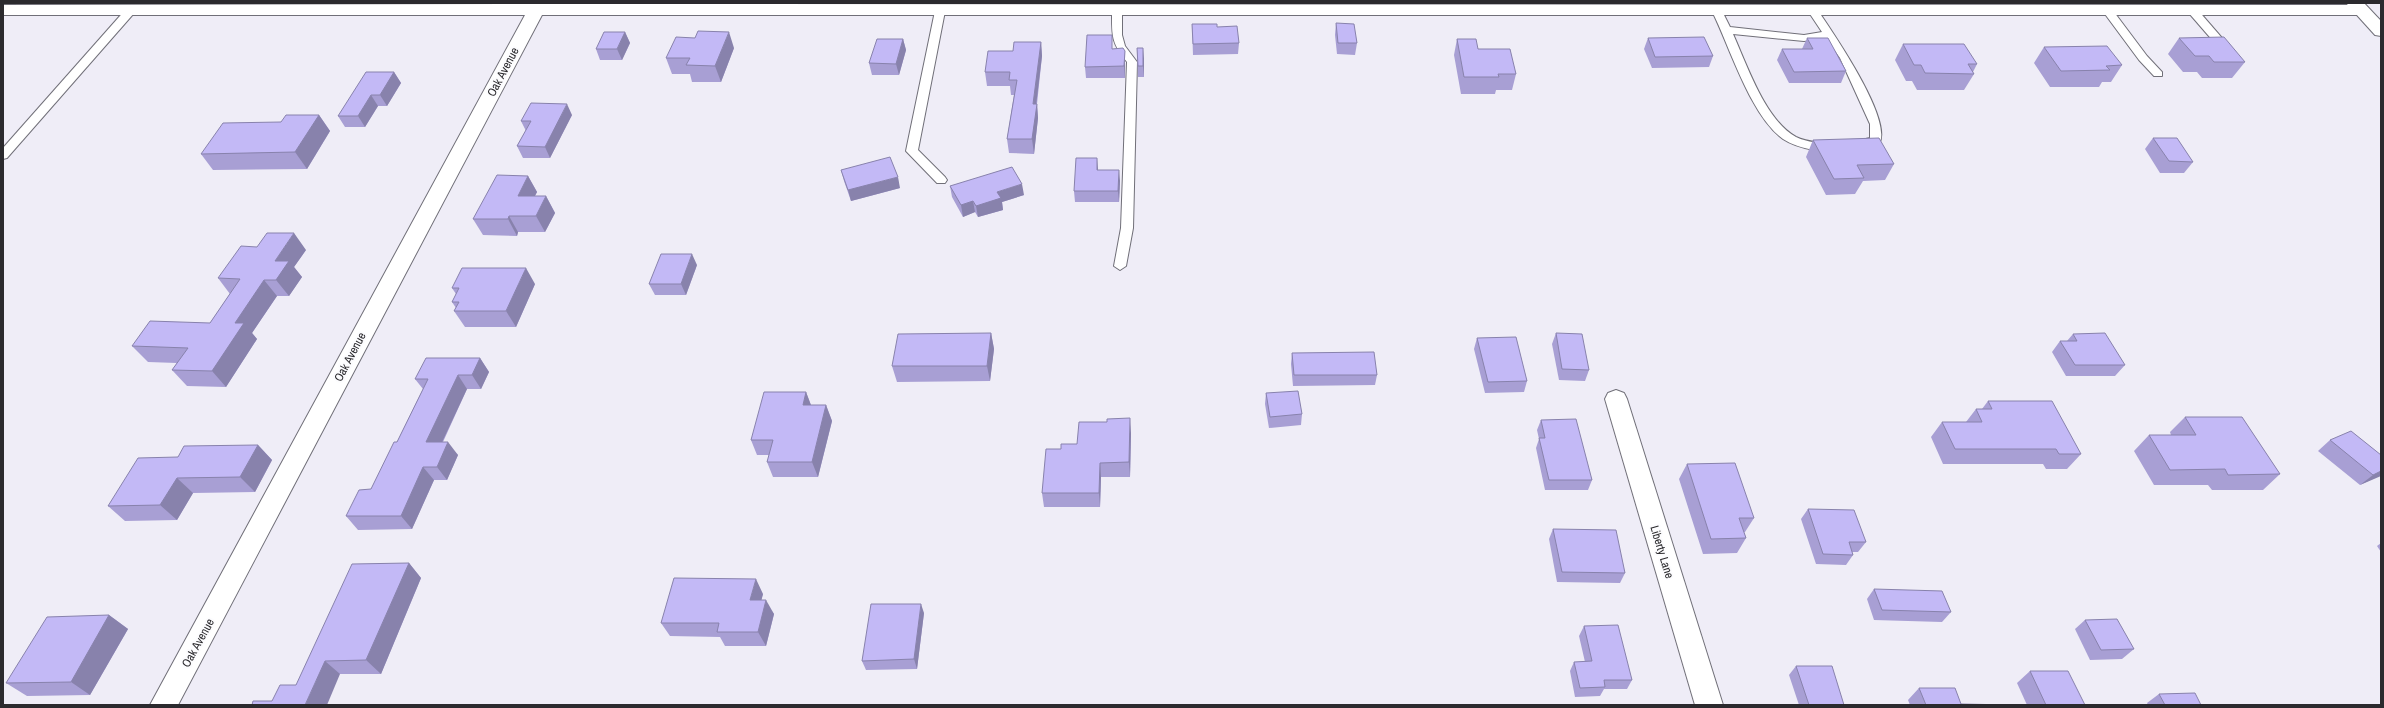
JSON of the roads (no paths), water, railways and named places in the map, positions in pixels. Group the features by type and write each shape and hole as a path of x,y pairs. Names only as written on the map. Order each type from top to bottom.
{"street":[{"path":"3,10 601,6 820,7 940,11 972,7 1288,7 1717,11 2192,10 2357,6 2381,31"},
{"name":"Oak Avenue","path":"164,705 527,7"},
{"name":"Liberty Lane","path":"1616,400 1709,705"}],"lane":[{"path":"1107,8 1120,47 1132,62 1127,228 1120,266"},
{"path":"3,155 131,10"},
{"path":"1813,10 1845,58 1876,124 1875,141 1852,146"},
{"path":"2107,10 2143,58 2158,74"},
{"path":"2192,10 2218,40"},
{"path":"940,11 912,151 941,180"},
{"path":"1717,11 1766,115 1783,134 1812,148 1837,148"},
{"path":"1727,30 1804,38 1829,34"}]}
